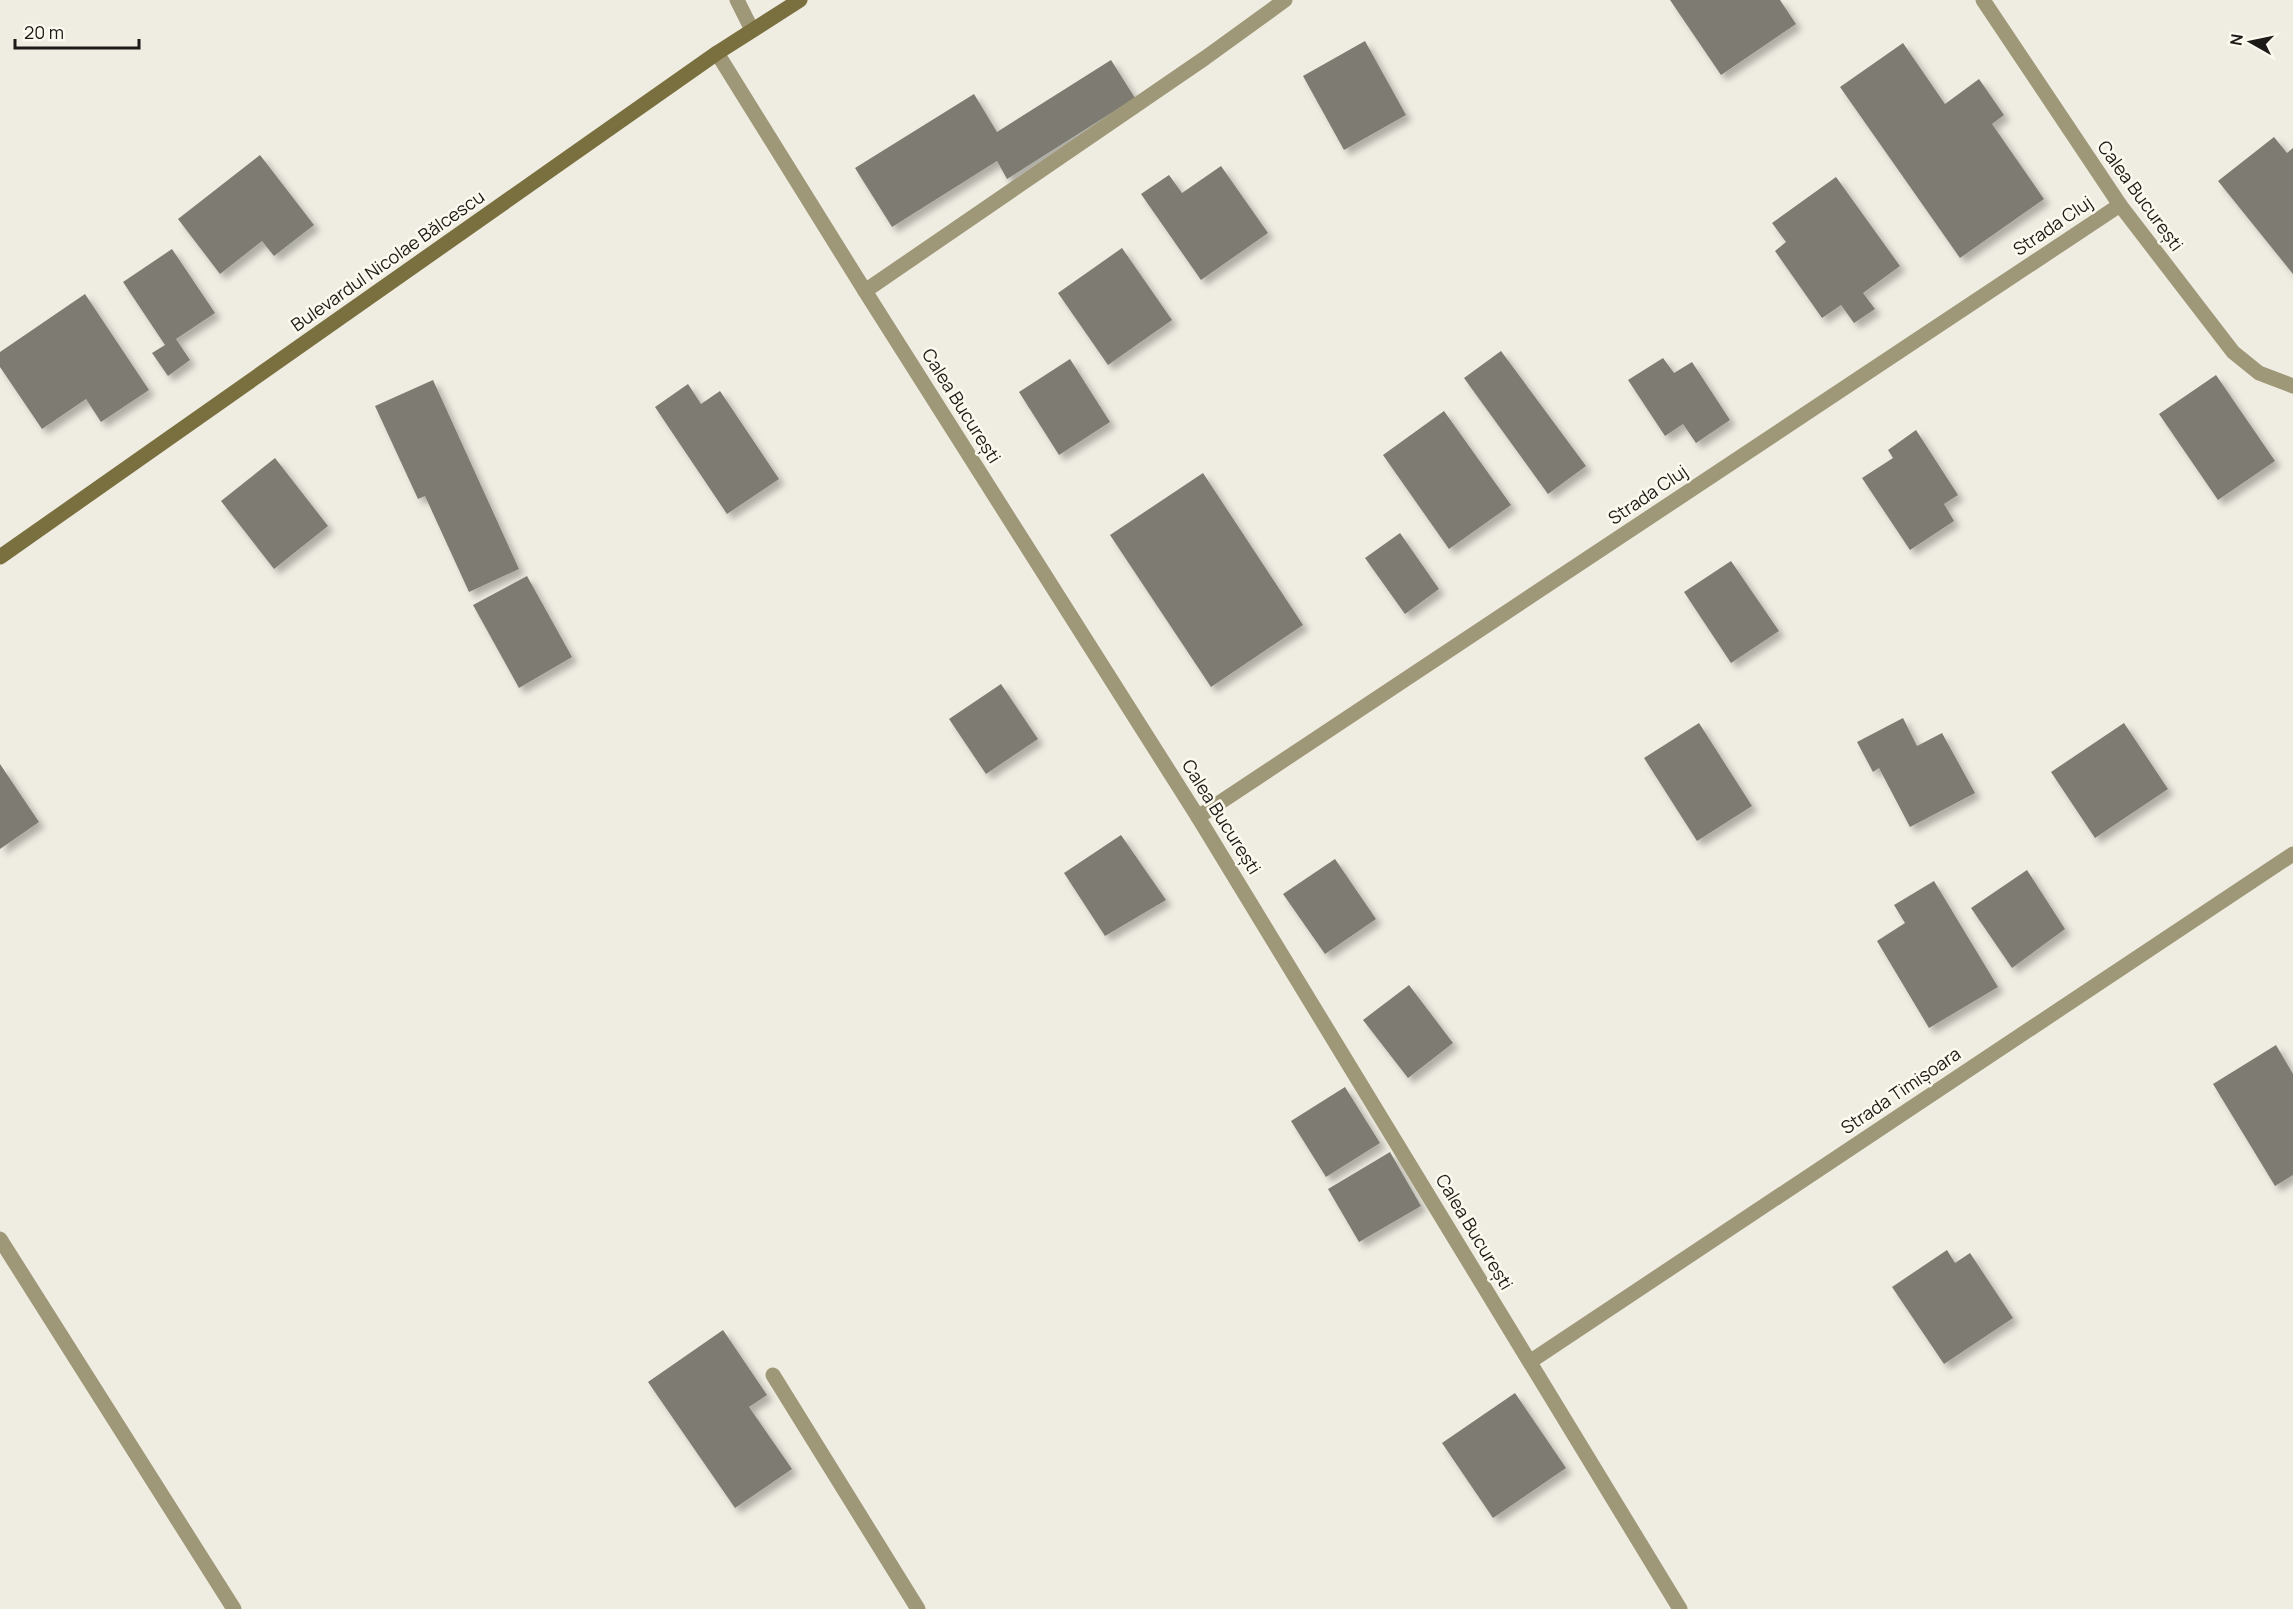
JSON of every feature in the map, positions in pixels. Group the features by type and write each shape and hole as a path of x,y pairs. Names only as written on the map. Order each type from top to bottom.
{"main road":[{"name":"Bulevardul Nicolae Bălcescu","path":"0,557 717,53 800,0"}],"street":[{"path":"737,0 752,30"},
{"path":"865,291 1205,58 1285,0"},
{"name":"Calea București","path":"1983,0 2120,205 2233,352 2259,373 2293,386"},
{"name":"Calea București","path":"717,53 1198,817 1680,1609"},
{"name":"Strada Cluj","path":"1198,817 2120,205"},
{"name":"Strada Timișoara","path":"1530,1361 2293,854"},
{"path":"0,1239 234,1609"},
{"path":"773,1376 918,1609"}],"building":[{"path":"1670,0 1780,0 1796,24 1721,75"},
{"path":"1365,41 1406,115 1344,150 1303,76"},
{"path":"1903,43 1945,104 1979,79 2004,115 1992,124 2044,199 1960,258 1840,87"},
{"path":"1111,60 1135,98 1007,179 997,161 892,227 855,168 974,94 997,132"},
{"path":"2274,137 2287,153 2293,148 2293,274 2218,181"},
{"path":"260,155 314,225 274,256 262,241 220,274 178,219"},
{"path":"1221,166 1268,233 1201,280 1141,194 1169,175 1182,193"},
{"path":"1836,177 1900,266 1863,293 1875,309 1854,323 1841,305 1822,318 1775,251 1786,242 1772,223"},
{"path":"1122,248 1172,320 1108,365 1058,293"},
{"path":"172,249 215,313 176,339 190,360 168,376 152,353 165,345 123,282"},
{"path":"85,294 149,390 101,422 86,399 42,429 0,367 0,352"},
{"path":"1501,351 1586,466 1548,494 1464,378"},
{"path":"1663,358 1674,373 1692,362 1730,420 1696,443 1683,424 1665,436 1628,380"},
{"path":"1070,359 1110,422 1059,455 1019,392"},
{"path":"2216,375 2275,461 2218,500 2159,414"},
{"path":"433,380 519,569 469,592 425,496 418,499 375,406"},
{"path":"688,384 701,404 720,391 779,479 727,514 655,407"},
{"path":"1444,411 1511,505 1449,549 1383,455"},
{"path":"1916,430 1958,495 1944,504 1954,521 1910,550 1862,478 1893,458 1888,450"},
{"path":"275,458 328,526 274,569 221,501"},
{"path":"1203,473 1303,625 1211,687 1110,535"},
{"path":"1400,533 1439,589 1405,614 1365,558"},
{"path":"1731,561 1779,631 1731,663 1684,592"},
{"path":"527,576 572,657 519,688 473,605"},
{"path":"1001,684 1038,739 986,774 949,719"},
{"path":"1903,718 1917,746 1942,733 1975,793 1910,827 1879,768 1873,772 1857,742"},
{"path":"1699,723 1752,806 1697,841 1644,758"},
{"path":"2124,723 2168,789 2095,838 2051,772"},
{"path":"0,764 39,822 0,849"},
{"path":"1121,835 1166,900 1105,936 1064,873"},
{"path":"1335,859 1376,919 1325,954 1283,894"},
{"path":"2027,870 2065,929 2012,968 1971,908"},
{"path":"1934,881 1998,987 1929,1028 1877,941 1905,923 1894,905"},
{"path":"1409,985 1453,1043 1408,1078 1363,1020"},
{"path":"2276,1045 2293,1074 2293,1175 2275,1186 2213,1084"},
{"path":"1345,1087 1380,1143 1326,1177 1291,1121"},
{"path":"1390,1152 1421,1206 1359,1242 1328,1189"},
{"path":"1947,1250 1955,1263 1970,1253 2013,1318 1944,1364 1892,1287"},
{"path":"723,1330 767,1395 749,1407 792,1469 735,1508 648,1382"},
{"path":"1515,1393 1566,1468 1493,1518 1442,1443"}]}
